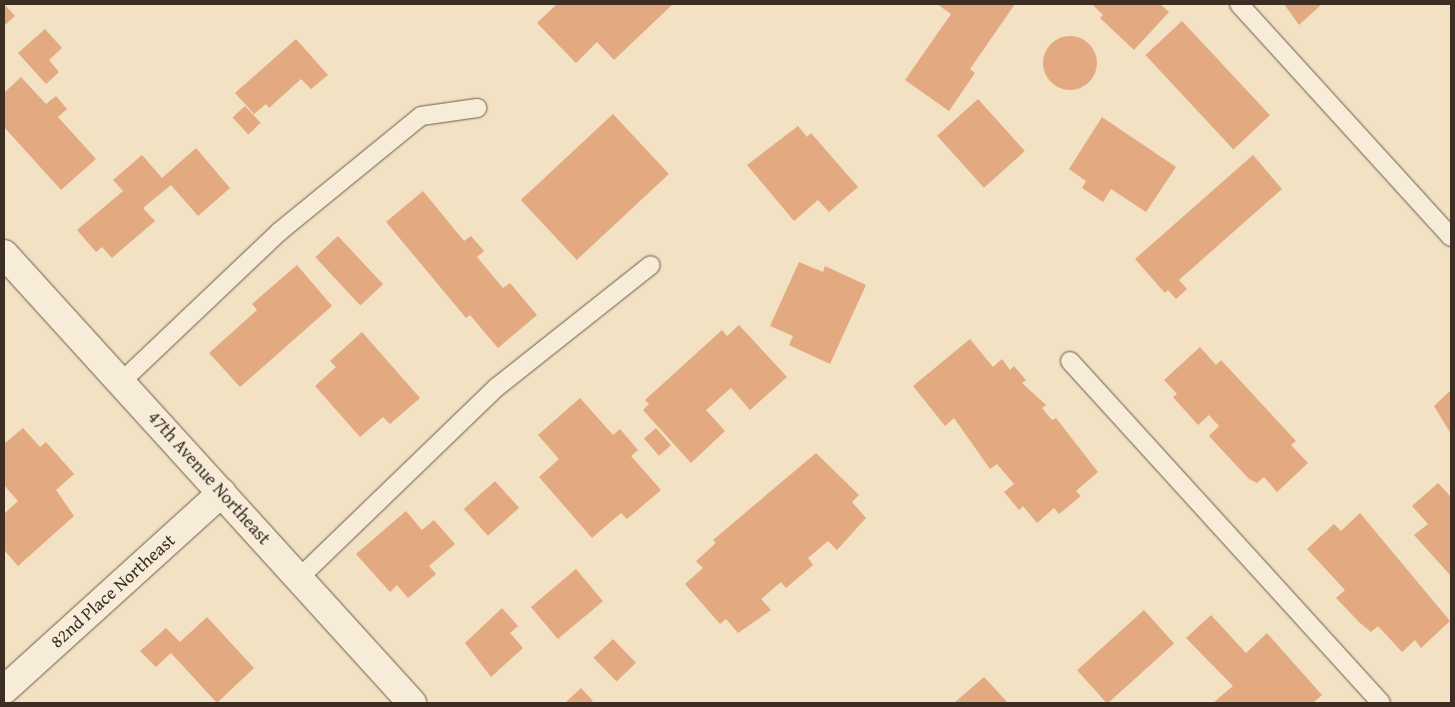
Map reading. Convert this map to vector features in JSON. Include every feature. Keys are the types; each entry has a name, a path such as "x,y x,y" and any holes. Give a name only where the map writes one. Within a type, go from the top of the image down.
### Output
{"street":[{"name":"47th Avenue Northeast","path":"4,254 412,703"},
{"name":"82nd Place Northeast","path":"4,690 222,492"}],"lane":[{"path":"1239,4 1451,237"},
{"path":"121,382 279,232 421,116 477,108"},
{"path":"299,578 497,387 651,265"},
{"path":"1070,362 1381,703"}],"building":[{"path":"4,4 15,16 4,26"},
{"path":"557,4 673,4 614,60 597,42 576,63 537,23"},
{"path":"937,4 1015,4 970,69 975,73 949,111 905,80 951,14"},
{"path":"1092,4 1160,4 1169,12 1134,50 1100,18 1103,15"},
{"path":"1284,4 1322,4 1299,25"},
{"path":"1182,21 1270,115 1233,149 1145,55"},
{"path":"45,29 62,48 49,60 59,72 46,84 18,53"},
{"path":"1065,36 1075,36 1085,40 1093,48 1097,63 1093,78 1085,86 1075,90 1065,90 1055,86 1047,78 1043,68 1043,58 1047,48 1055,40"},
{"path":"296,39 328,75 311,89 301,79 269,108 266,104 254,114 235,93"},
{"path":"21,77 46,104 56,96 67,109 58,117 96,159 61,190 4,127 4,93"},
{"path":"978,99 1025,151 984,188 937,136"},
{"path":"245,106 261,123 248,134 233,118"},
{"path":"613,114 669,174 577,260 521,200"},
{"path":"1102,117 1176,167 1146,212 1111,189 1103,202 1082,188 1086,181 1069,169"},
{"path":"798,126 807,137 811,133 858,187 829,212 818,200 794,221 747,165"},
{"path":"196,148 230,188 198,216 171,185 143,208 155,221 112,258 102,247 96,252 77,230 123,191 113,180 142,155 162,178"},
{"path":"1253,155 1282,189 1179,280 1187,289 1176,299 1168,290 1165,293 1135,259"},
{"path":"423,191 464,241 471,236 484,251 477,257 503,288 510,283 537,315 498,348 470,315 466,318 386,222"},
{"path":"338,236 383,284 360,305 315,257"},
{"path":"799,262 823,272 825,266 866,285 830,364 789,345 793,336 770,326"},
{"path":"297,265 332,306 240,387 209,353 257,310 252,304"},
{"path":"739,325 787,377 750,410 731,388 706,410 725,431 691,463 643,410 649,404 645,400 722,330 727,336"},
{"path":"362,332 420,398 390,424 383,417 360,437 315,386 336,367 330,361"},
{"path":"970,339 993,367 1002,359 1010,370 1014,366 1026,380 1022,383 1046,405 1042,408 1052,420 1056,418 1098,472 1076,491 1081,496 1059,514 1054,508 1037,523 1023,506 1019,510 1004,492 1014,484 997,464 990,469 954,418 945,426 913,386"},
{"path":"1200,347 1216,365 1221,360 1296,441 1291,445 1308,463 1277,492 1264,477 1257,483 1249,479 1209,436 1219,426 1209,415 1198,425 1173,397 1177,394 1164,380"},
{"path":"1451,390 1451,434 1434,406"},
{"path":"580,398 613,435 620,429 638,450 631,456 661,490 627,519 621,513 592,538 539,477 559,459 538,435"},
{"path":"23,428 40,447 46,442 74,474 56,490 74,516 18,566 4,550 4,514 18,501 4,485 4,444"},
{"path":"656,428 671,445 659,456 644,438"},
{"path":"816,453 859,495 852,502 866,518 837,550 828,541 808,558 813,565 786,588 781,582 761,599 771,610 738,633 726,619 720,624 685,584 703,568 696,561 716,543 713,540"},
{"path":"495,481 519,508 488,536 464,509"},
{"path":"1438,483 1451,497 1451,576 1414,535 1428,524 1412,506"},
{"path":"406,511 422,530 434,520 455,544 429,566 436,574 408,598 397,585 390,592 356,554"},
{"path":"1360,513 1450,621 1421,648 1415,640 1402,652 1378,626 1371,632 1360,623 1336,598 1345,590 1307,549 1334,524 1341,531"},
{"path":"576,569 603,601 558,639 531,607"},
{"path":"502,608 518,626 510,633 523,648 491,677 465,643"},
{"path":"1144,610 1174,643 1108,703 1077,670"},
{"path":"1211,615 1246,653 1267,633 1322,695 1313,703 1213,703 1233,686 1186,638"},
{"path":"207,617 254,668 217,703 171,653 156,667 140,651 166,628 180,642"},
{"path":"613,639 636,663 617,681 594,658"},
{"path":"984,677 1008,703 954,703"},
{"path":"581,688 593,701 590,703 565,703"}]}
